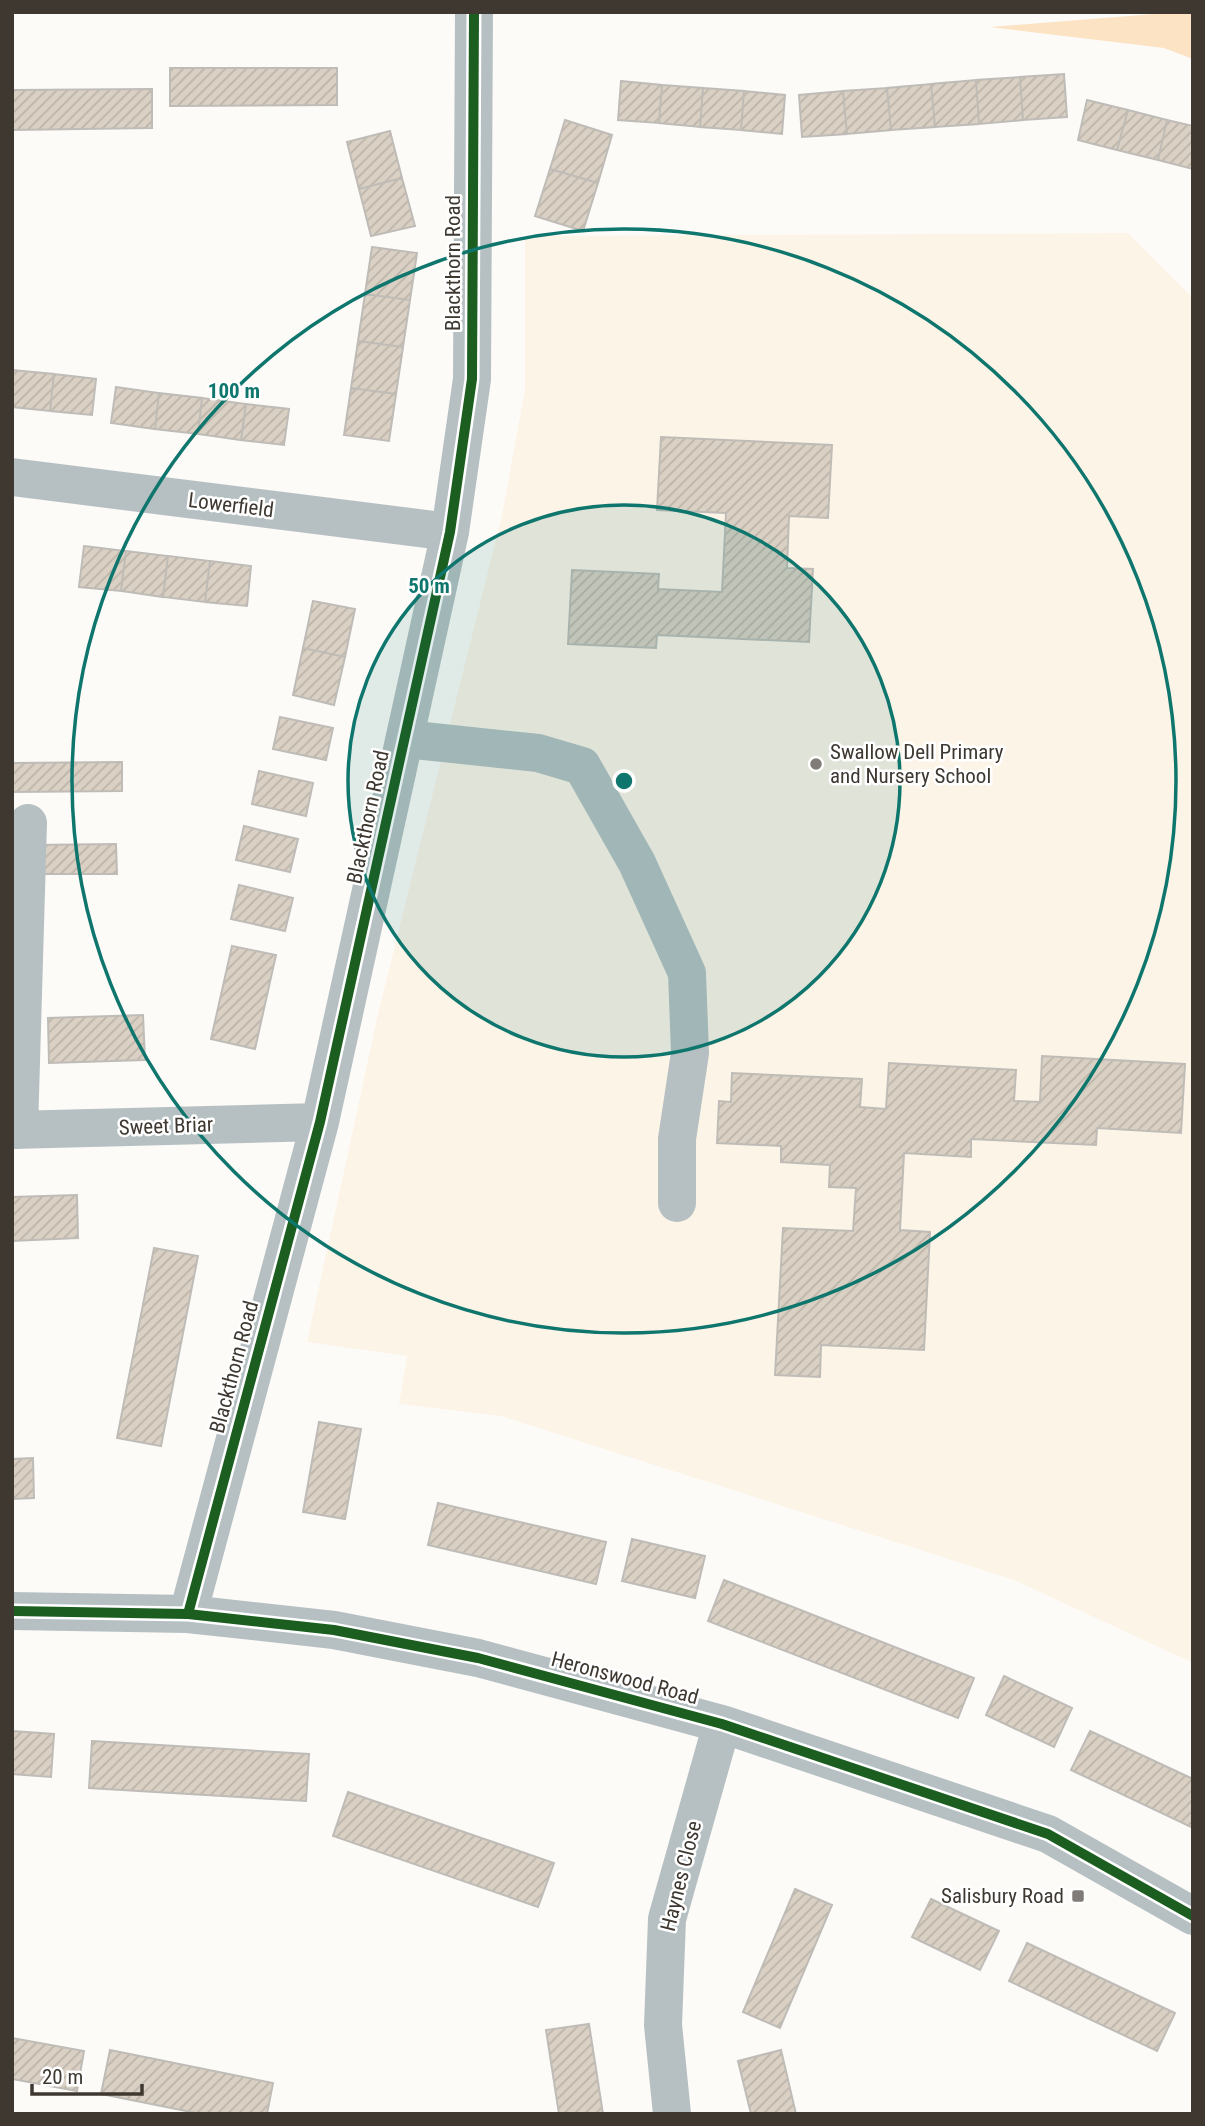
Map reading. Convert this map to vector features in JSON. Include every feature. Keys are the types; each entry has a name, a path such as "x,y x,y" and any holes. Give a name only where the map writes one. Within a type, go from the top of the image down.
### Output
{"street":[{"name":"Blackthorn Road","path":"188,1614 320,1122 450,532 472,379 474,12"},
{"name":"Lowerfield","path":"12,477 450,532"},
{"path":"405,739 538,753 582,766 637,863 687,973 690,1053 677,1139 677,1203"},
{"path":"16,1130 28,823"},
{"name":"Sweet Briar","path":"16,1130 320,1122"},
{"name":"Heronswood Road","path":"12,1611 188,1614 334,1630 478,1658 722,1724 1048,1834 1193,1916"},
{"name":"Haynes Close","path":"672,2114 663,2025 667,1919 722,1724"}],"shaded area":[{"path":"1193,12 1193,59 1164,48 990,27"},
{"name":"Swallow Dell Primary and Nursery School","path":"1128,233 1193,298 1193,1663 1014,1580 501,1416 399,1404 407,1356 307,1342 378,1014 502,515 525,389 525,236"}],"building":[{"path":"170,68 337,68 337,105 170,106"},
{"path":"1064,74 1067,117 1023,120 1020,77"},
{"path":"1020,77 1023,120 979,124 976,80"},
{"path":"976,80 979,124 935,127 931,84"},
{"path":"621,81 662,85 659,123 618,120"},
{"path":"931,84 935,127 891,130 887,88"},
{"path":"662,85 703,88 700,127 659,123"},
{"path":"703,88 744,91 741,130 700,127"},
{"path":"887,88 891,130 847,134 843,91"},
{"path":"152,89 152,128 12,130 12,90"},
{"path":"744,91 785,95 782,134 741,130"},
{"path":"843,91 847,134 802,137 799,95"},
{"path":"1087,100 1128,110 1117,150 1078,140"},
{"path":"1128,110 1167,120 1158,160 1117,150"},
{"path":"565,120 612,135 598,183 550,169"},
{"path":"1167,120 1193,126 1193,169 1158,160"},
{"path":"390,131 402,178 359,189 347,142"},
{"path":"550,169 598,183 583,231 535,216"},
{"path":"402,178 415,226 371,236 359,189"},
{"path":"372,247 417,253 410,300 365,294"},
{"path":"365,294 410,300 403,347 358,341"},
{"path":"358,341 403,347 396,394 351,388"},
{"path":"12,370 54,374 50,411 12,407"},
{"path":"54,374 96,379 92,415 50,411"},
{"path":"116,387 159,393 155,429 111,423"},
{"path":"351,388 396,394 389,441 344,435"},
{"path":"159,393 202,398 198,434 155,429"},
{"path":"202,398 246,404 241,440 198,434"},
{"path":"246,404 289,409 284,445 241,440"},
{"path":"661,437 832,445 828,518 789,516 787,568 813,569 809,642 657,635 656,648 568,644 572,570 659,574 658,589 722,592 726,513 657,510"},
{"path":"84,546 126,551 121,591 79,587"},
{"path":"126,551 168,556 163,597 121,591"},
{"path":"168,556 210,561 205,602 163,597"},
{"path":"210,561 251,566 247,606 205,602"},
{"path":"313,601 355,609 345,657 303,648"},
{"path":"303,648 345,657 334,705 293,695"},
{"path":"280,717 333,728 326,760 273,749"},
{"path":"122,762 122,791 12,792 12,763"},
{"path":"259,771 313,783 306,816 252,804"},
{"path":"244,826 298,839 290,872 236,860"},
{"path":"116,844 117,874 33,874 33,845"},
{"path":"239,885 293,898 285,931 231,919"},
{"path":"232,946 276,955 255,1049 211,1039"},
{"path":"143,1015 145,1060 49,1063 48,1018"},
{"path":"1042,1056 1185,1064 1181,1133 1097,1128 1096,1145 971,1139 971,1157 904,1153 900,1230 930,1232 924,1350 821,1345 820,1377 775,1375 783,1228 853,1231 856,1188 829,1187 830,1165 781,1162 781,1146 717,1143 719,1101 731,1102 732,1073 862,1079 860,1107 886,1109 889,1063 1016,1070 1014,1101 1040,1102"},
{"path":"77,1195 78,1238 12,1241 12,1197"},
{"path":"154,1248 198,1256 161,1446 117,1438"},
{"path":"319,1422 361,1429 345,1519 303,1512"},
{"path":"33,1458 34,1498 12,1499 12,1459"},
{"path":"438,1503 606,1542 596,1584 428,1545"},
{"path":"632,1539 705,1556 695,1598 622,1581"},
{"path":"724,1580 974,1678 958,1718 708,1621"},
{"path":"1004,1676 1072,1708 1054,1747 986,1715"},
{"path":"12,1731 54,1734 51,1777 12,1774"},
{"path":"1090,1731 1193,1779 1193,1828 1071,1770"},
{"path":"92,1741 309,1754 306,1801 89,1788"},
{"path":"348,1792 554,1863 538,1907 333,1836"},
{"path":"795,1889 832,1905 780,2028 743,2012"},
{"path":"931,1899 999,1931 980,1970 912,1937"},
{"path":"1027,1943 1175,2013 1157,2051 1009,1981"},
{"path":"589,2024 603,2114 559,2114 546,2030"},
{"path":"12,2038 84,2051 77,2091 12,2079"},
{"path":"110,2050 273,2083 267,2114 201,2114 101,2094"},
{"path":"781,2050 796,2114 751,2114 738,2061"}],"cycle path":[{"path":"188,1614 320,1122 450,532 472,379 474,12"},
{"path":"12,1611 188,1614 334,1630 478,1658 722,1724 1048,1834 1193,1916"}],"place":[{"name":"Swallow Dell Primary and Nursery School","path":"816,764"},
{"name":"Salisbury Road","path":"1078,1896"}]}
